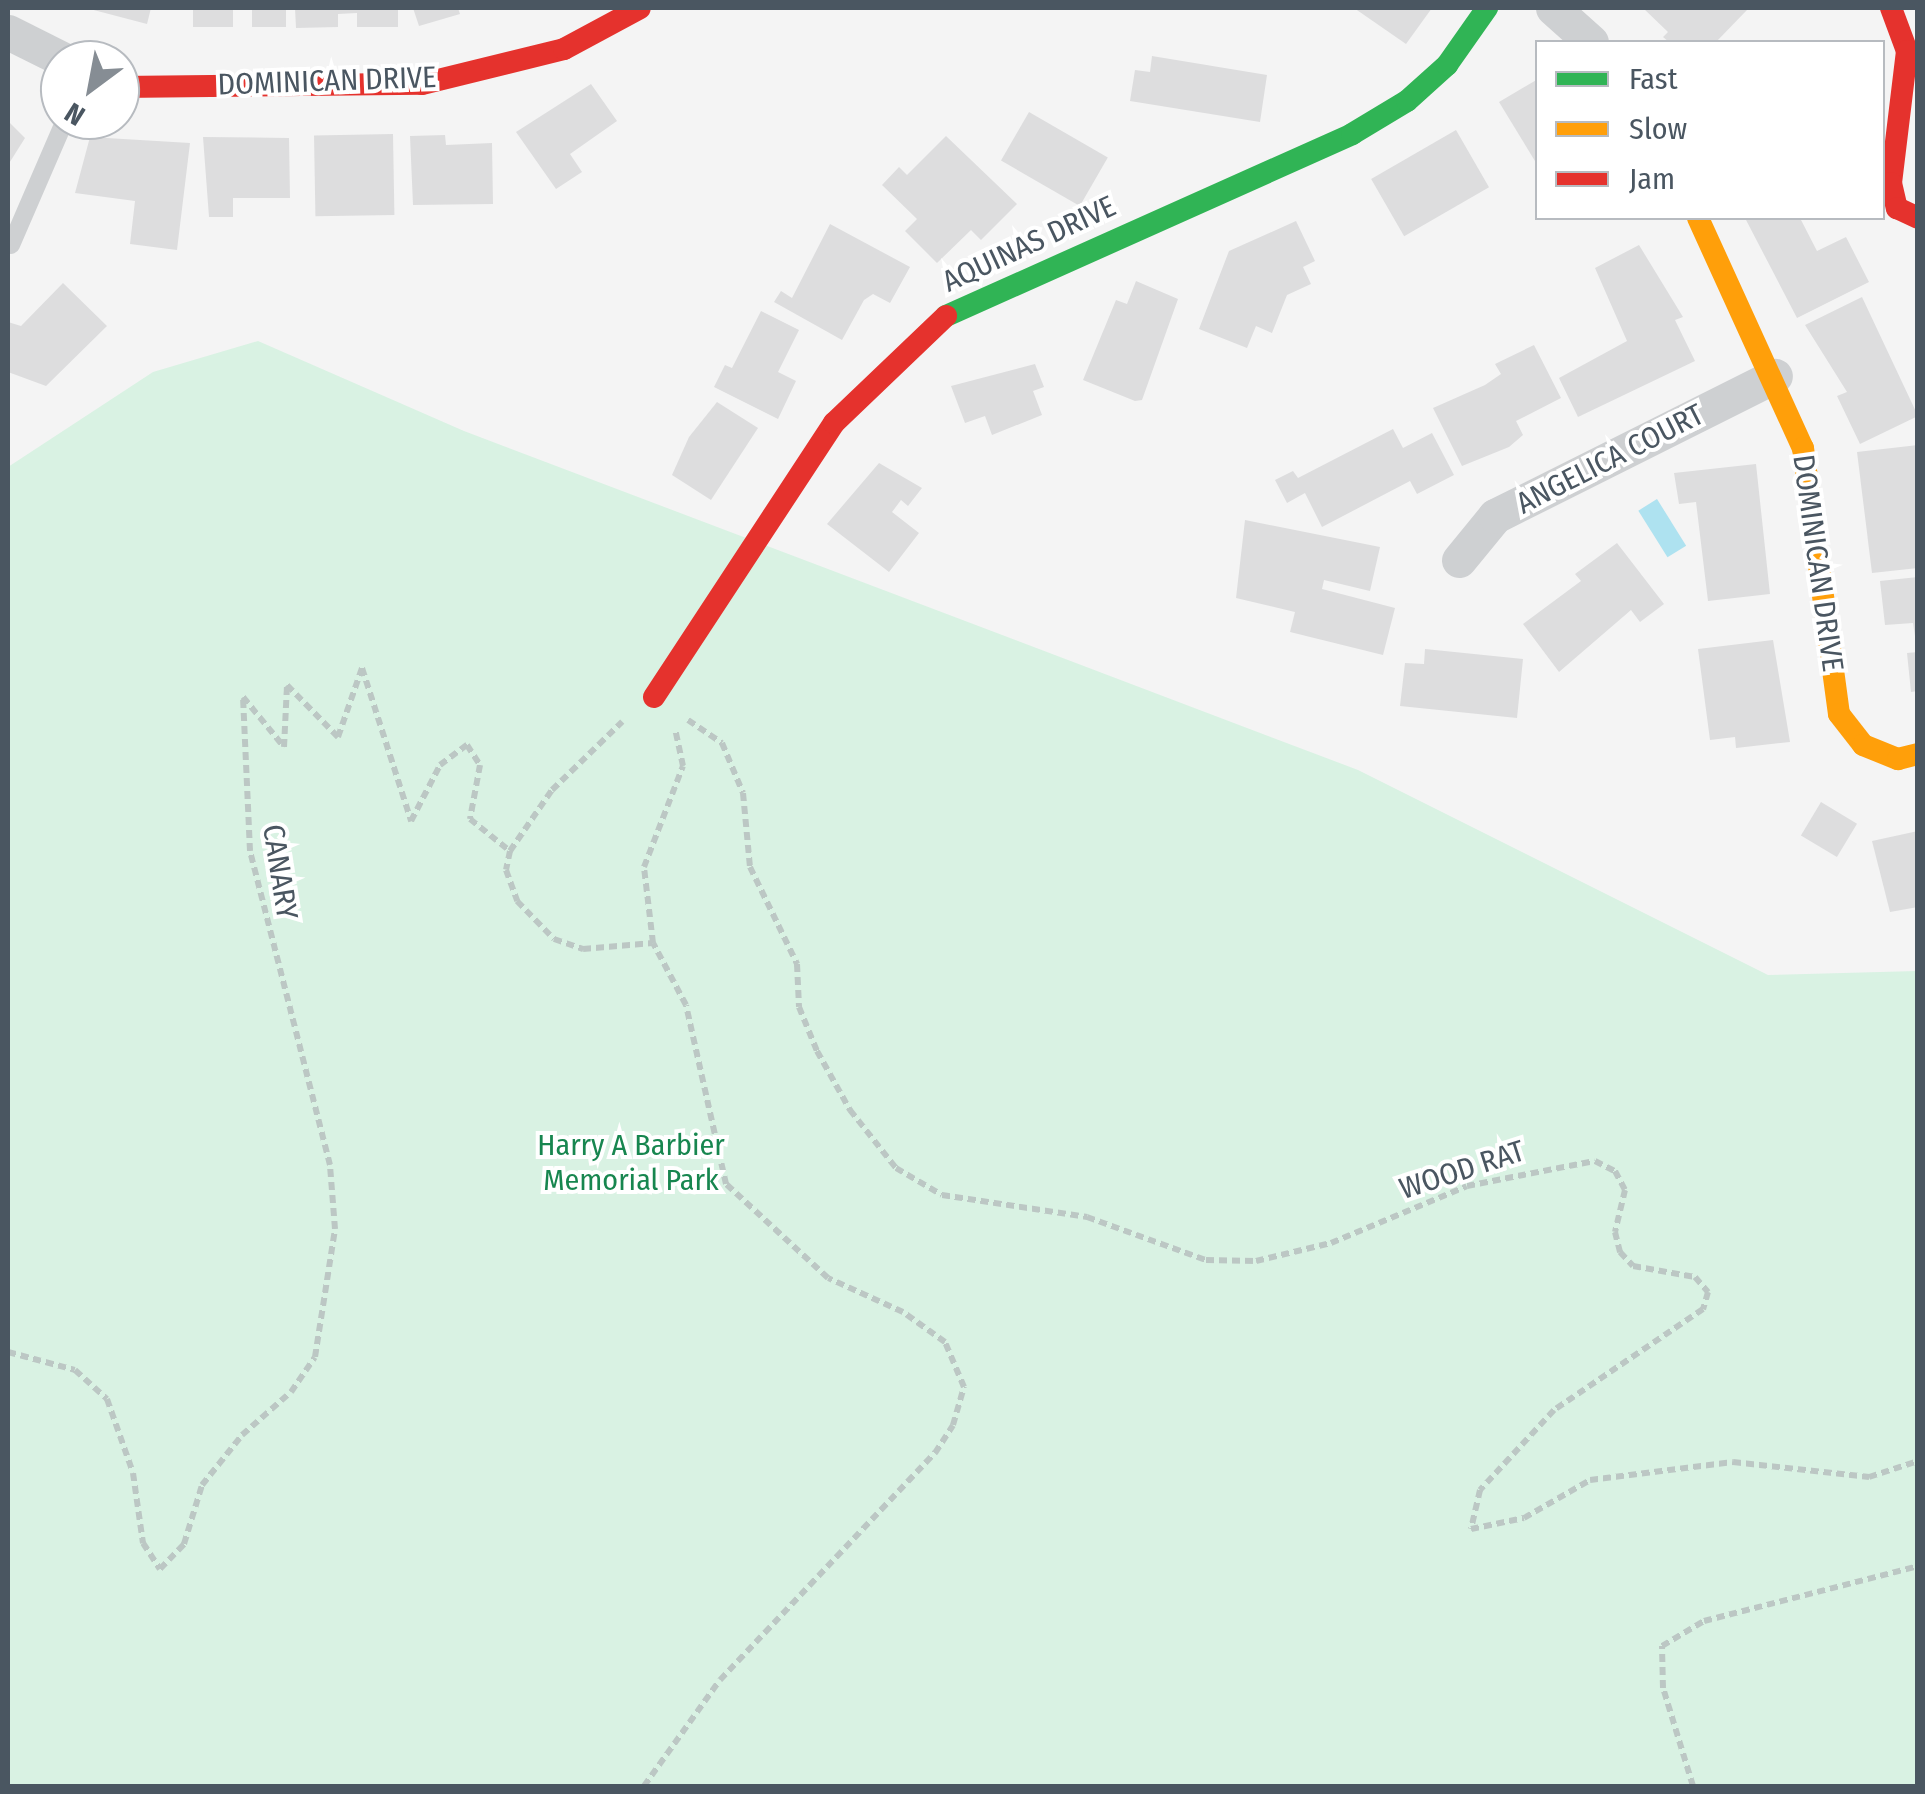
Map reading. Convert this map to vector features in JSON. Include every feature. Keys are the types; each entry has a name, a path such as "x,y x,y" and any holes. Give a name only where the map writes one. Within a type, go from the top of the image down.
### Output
{"street":[{"name":"DOMINICAN DRIVE","path":"140,87 422,84 564,49 640,8"},
{"name":"AQUINAS DRIVE","path":"654,697 834,424 951,311 1352,134 1406,101 1447,65 1487,8"},
{"path":"1553,8 1589,40"},
{"path":"1890,8 1907,51 1891,183 1897,208 1918,218"},
{"path":"8,32 40,48"},
{"name":"DOMINICAN DRIVE","path":"1699,220 1775,376 1804,448 1839,714 1862,746 1898,759 1918,754"},
{"name":"ANGELICA COURT","path":"1459,560 1495,516 1775,376"}],"lane":[{"path":"11,245 56,140"}],"path":[{"name":"CANARY","path":"8,1352 75,1370 107,1399 133,1473 143,1542 160,1569 184,1544 202,1484 242,1434 292,1392 314,1357 335,1229 330,1165 250,851 243,697 284,747 287,685 338,737 362,668 411,821 440,765 468,744 480,765 470,819 510,851"},
{"path":"644,1786 720,1680 934,1452 953,1425 964,1387 944,1342 902,1312 828,1278 726,1184 686,1005 653,943 644,867 683,766 683,743 654,697 587,753 510,851 506,870 516,901 554,939 583,949 653,943"},
{"name":"WOOD RAT","path":"654,697 722,743 744,792 750,867 797,964 799,1008 817,1051 850,1110 896,1168 942,1195 1087,1217 1206,1260 1256,1262 1332,1243 1467,1186 1595,1161 1615,1171 1625,1190 1615,1232 1620,1252 1633,1266 1695,1278 1708,1292 1703,1310 1554,1410 1480,1490 1471,1529 1524,1518 1590,1480 1733,1462 1869,1477 1918,1461"},
{"path":"1693,1786 1663,1688 1662,1646 1704,1621 1918,1566"}],"green space":[{"name":"Harry A Barbier Memorial Park","path":"258,341 464,431 1358,770 1768,975 1917,971 1917,1786 8,1786 8,467 153,372"}],"water":[{"path":"1657,499 1686,546 1667,557 1638,511"}],"building":[{"path":"86,8 151,8 147,24"},
{"path":"193,8 233,8 233,27 193,27"},
{"path":"252,8 286,8 286,27 252,27"},
{"path":"295,8 398,8 398,27 357,27 357,13 338,14 338,27 296,28"},
{"path":"413,8 458,8 460,14 419,26"},
{"path":"1354,8 1432,8 1406,44"},
{"path":"1643,8 1747,10 1718,40 1667,40 1663,37 1668,32"},
{"path":"1152,56 1267,75 1260,122 1130,101 1135,70 1150,72"},
{"path":"1535,81 1535,161 1499,102"},
{"path":"591,84 617,121 570,154 582,172 556,189 516,132"},
{"path":"1029,112 1108,158 1080,206 1001,160"},
{"path":"8,121 25,138 8,165"},
{"path":"1456,130 1489,187 1404,236 1371,179"},
{"path":"393,134 394,215 315,216 314,135"},
{"path":"445,135 446,145 492,143 493,204 413,205 410,136"},
{"path":"946,136 1017,204 981,240 971,230 937,263 905,231 917,219 882,185 899,167 907,175"},
{"path":"203,137 289,138 290,198 233,198 233,217 209,217"},
{"path":"89,140 190,143 177,250 130,244 135,201 75,193"},
{"path":"1746,220 1801,220 1817,251 1846,237 1869,282 1797,318"},
{"path":"1296,221 1315,261 1303,267 1311,284 1287,295 1272,333 1256,326 1247,348 1199,329 1229,251"},
{"path":"830,224 910,267 890,303 873,294 864,300 842,340 774,302 781,291 792,298"},
{"path":"1639,245 1683,317 1675,320 1695,361 1578,417 1559,378 1627,341 1595,268"},
{"path":"1136,281 1178,299 1142,400 1135,401 1083,380 1116,300 1127,304"},
{"path":"63,283 107,326 46,386 8,372 8,322 21,326"},
{"path":"1862,297 1918,416 1860,444 1837,396 1847,392 1805,325"},
{"path":"761,311 799,330 778,372 796,381 778,419 714,387 725,365 732,368"},
{"path":"1534,345 1561,398 1516,421 1523,435 1509,447 1462,466 1433,408 1485,385 1501,374 1495,364"},
{"path":"1035,364 1044,387 1033,391 1042,415 992,435 985,416 965,423 951,386"},
{"path":"717,402 758,428 711,500 672,475 689,437"},
{"path":"1393,429 1403,448 1432,433 1454,475 1417,494 1410,481 1322,527 1305,493 1287,503 1275,480 1293,471 1298,478"},
{"path":"1918,445 1918,568 1872,573 1857,452"},
{"path":"879,463 922,488 908,506 901,500 892,512 919,533 889,572 827,524"},
{"path":"1756,464 1770,594 1708,601 1696,502 1679,504 1674,473"},
{"path":"1245,520 1380,547 1370,591 1324,580 1322,589 1395,608 1383,655 1290,632 1295,612 1236,598"},
{"path":"1617,543 1664,604 1640,622 1631,610 1559,672 1523,624 1581,581 1575,574"},
{"path":"1918,577 1915,636 1913,623 1885,625 1880,581"},
{"path":"1773,640 1790,742 1736,748 1735,737 1710,740 1698,649"},
{"path":"1425,649 1523,659 1517,718 1400,706 1405,663 1424,664"},
{"path":"1918,652 1918,691 1911,692 1907,653"},
{"path":"1821,802 1857,824 1837,857 1801,835"},
{"path":"1918,831 1918,907 1890,912 1872,841"}],"traffic: fast":[{"path":"946,316 1352,134 1407,101 1447,65 1487,8"}],"traffic: slow":[{"path":"1699,220 1803,448 1839,714 1863,745 1898,759 1918,754"}],"traffic: jam":[{"path":"140,87 422,84 564,49 640,8"},
{"path":"1891,8 1907,51 1891,183 1897,208 1918,218"},
{"path":"654,697 834,423 946,316"}]}
